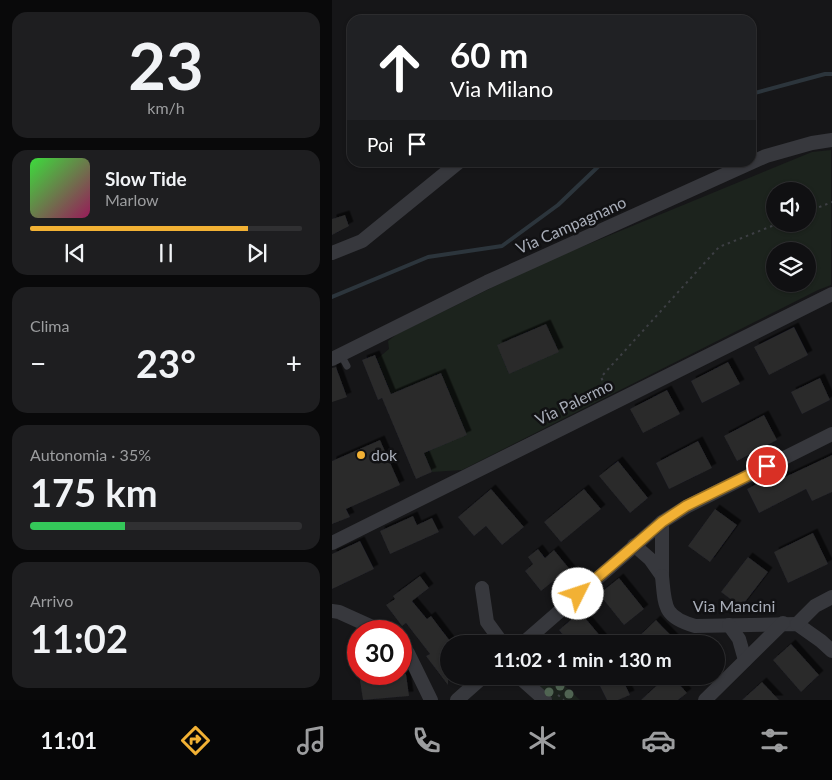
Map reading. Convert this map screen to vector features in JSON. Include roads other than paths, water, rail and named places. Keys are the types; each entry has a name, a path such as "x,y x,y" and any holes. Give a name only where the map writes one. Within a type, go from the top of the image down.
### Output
{"street":[{"name":"Via Campagnano","path":"756,161 812,143 832,140"},
{"path":"332,253 362,241 454,167"},
{"name":"Via Campagnano","path":"340,360 487,282 742,167"},
{"name":"Via Palermo","path":"332,542 832,294"},
{"path":"532,635 662,522 686,506 832,434"},
{"name":"Via Mancini","path":"662,522 662,576 664,601 669,614 681,622 695,626 790,624 821,641 832,651"},
{"path":"634,545 650,559 662,576"},
{"path":"482,588 487,622 496,635"},
{"path":"705,700 746,660 790,624 815,606 832,597"},
{"path":"332,611 357,620"},
{"path":"729,625 739,639 746,660"},
{"path":"412,661 431,700"},
{"path":"457,700 474,685"},
{"path":"528,685 545,700"}],"waterway":[{"path":"756,93 825,74 832,74"},
{"path":"332,297 428,257 502,246 558,205 598,167"}],"place":[{"name":"dok","path":"361,455"}]}
